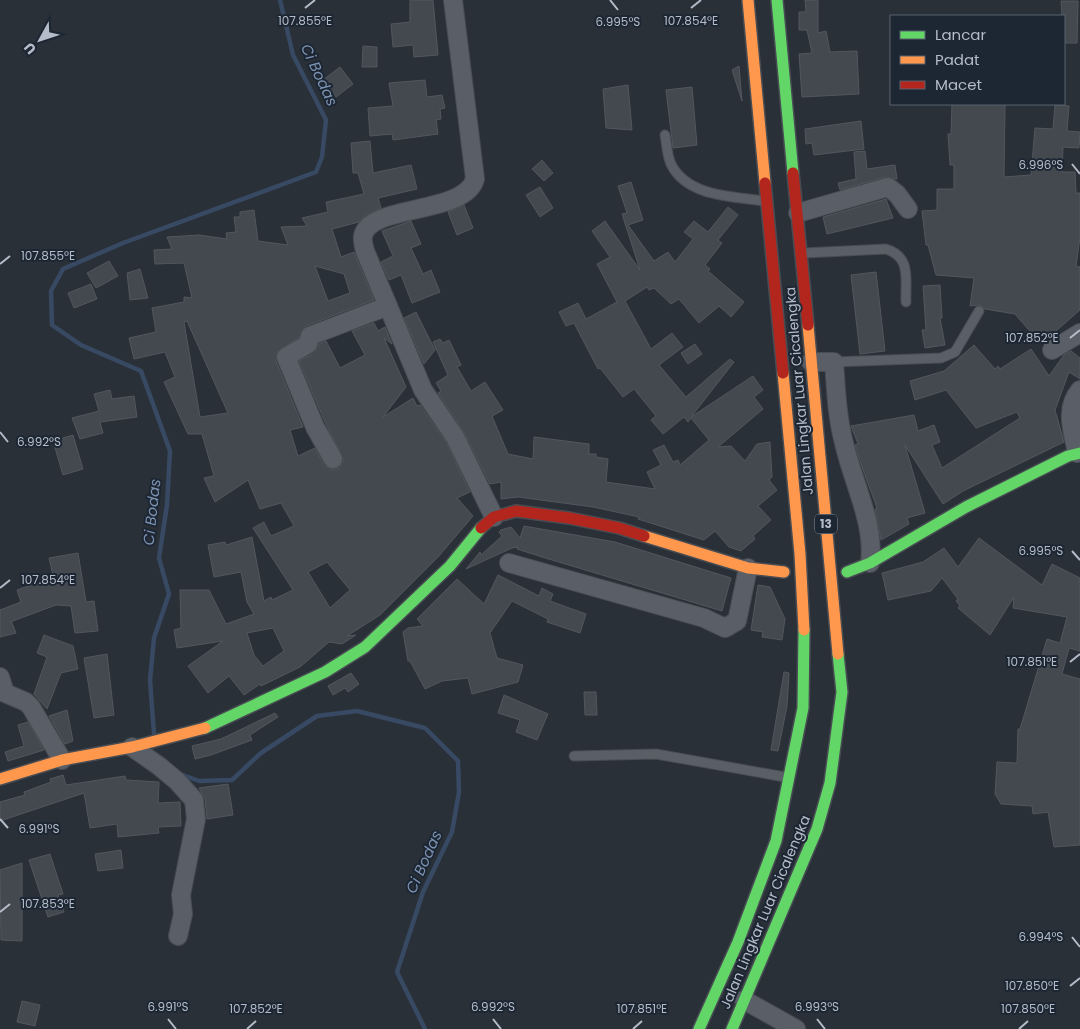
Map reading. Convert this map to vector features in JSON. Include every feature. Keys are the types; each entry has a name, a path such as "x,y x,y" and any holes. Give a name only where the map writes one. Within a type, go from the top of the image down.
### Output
{"main road":[{"name":"Jalan Lingkar Luar Cicalengka","path":"699,1029 738,942 776,841 803,708 805,658 800,554 748,0"},
{"name":"Jalan Lingkar Luar Cicalengka","path":"732,1029 817,829 830,783 842,692 777,0"},
{"path":"847,572 870,564 966,507 1079,453"},
{"path":"0,779 62,760 139,745 214,726 231,719 296,684 325,672 364,647 450,566 483,526 494,517 516,511 619,528 670,546 748,568 784,572"}],"street":[{"path":"453,0 475,179 472,188 460,197 378,220 366,229 363,236 365,251 423,390 455,437 494,517"},
{"path":"798,213 888,186 892,188 908,209"},
{"path":"333,459 315,427 286,356 308,344 310,336 388,306"},
{"path":"1052,350 1080,333"},
{"path":"811,362 834,362 837,405 844,443 871,536 870,564"},
{"path":"1079,453 1070,420 1072,407 1080,390"},
{"path":"509,563 704,618 725,628 736,622 748,568"},
{"path":"0,677 5,693 26,702 31,707 62,760"},
{"path":"139,745 194,800 196,819 181,895 183,914 178,936"},
{"path":"744,1000 796,1029"}],"lane":[{"path":"665,135 671,165 682,180 695,188 723,195 766,201"},
{"path":"802,253 886,249 896,252 905,264 906,302"},
{"path":"834,362 941,358 955,352 966,337 979,312"},
{"path":"574,756 656,754 790,778"}],"building":[{"path":"410,0 433,0 438,55 414,57 413,45 393,47 391,24 410,22"},
{"path":"805,0 818,0 818,33 826,31 830,52 857,51 859,94 802,97 799,54 812,53 807,30 799,30 799,12 806,12"},
{"path":"1061,1 1078,1 1077,43 1065,43 1065,15 1062,15"},
{"path":"363,46 377,47 377,67 362,67"},
{"path":"739,66 742,101 732,70"},
{"path":"340,67 353,84 336,97 323,80"},
{"path":"425,80 427,97 442,95 445,108 440,109 441,119 436,120 438,134 393,140 392,134 370,136 368,108 393,106 389,83"},
{"path":"628,85 632,130 606,128 603,89"},
{"path":"692,87 697,145 673,148 666,90"},
{"path":"952,105 1005,105 1004,177 1031,175 1035,128 1053,129 1055,105 1069,106 1067,131 1080,132 1079,148 1063,147 1062,172 1075,172 1076,193 1080,193 1080,237 1076,266 1080,267 1080,310 1041,344 1015,314 985,309 980,305 970,306 974,278 936,275 928,245 926,245 922,211 937,210 937,189 954,189 954,165 950,165 948,134 951,134"},
{"path":"861,121 864,149 814,155 812,143 806,144 805,129"},
{"path":"370,141 373,173 411,165 417,189 378,198 381,208 364,217 359,222 332,229 341,257 354,252 374,300 306,326 299,337 277,352 276,361 303,427 290,430 298,456 315,448 324,465 332,470 339,468 344,460 325,422 299,361 314,353 319,344 326,341 340,368 365,355 352,331 374,323 378,331 385,327 392,344 384,338 406,387 383,417 413,398 417,406 420,405 446,442 470,492 457,498 473,516 439,556 380,615 347,636 356,635 342,644 329,642 300,667 261,686 260,684 244,695 229,676 208,693 188,666 223,641 177,648 174,630 181,628 180,590 209,590 226,624 254,614 247,602 241,572 214,577 208,545 225,542 226,545 252,537 264,601 271,597 272,600 293,590 253,528 264,522 271,536 294,526 281,503 260,509 248,480 215,502 204,478 214,476 202,434 188,434 164,382 175,377 165,352 134,359 129,338 156,332 152,308 184,302 184,297 192,298 184,263 155,264 154,250 172,249 167,237 199,235 227,239 226,233 236,232 234,217 240,217 240,212 254,210 258,241 288,245 281,227 307,226 302,218 328,212 326,202 364,194 358,173 353,173 351,143","holes":["315,266 344,274 350,293 328,301","187,321 228,413 200,417 184,322","327,562 350,590 330,608 308,572","273,628 284,651 263,666 254,655 247,633"]},
{"path":"865,151 867,169 895,165 897,179 885,177 840,190 838,183 856,179 854,152"},
{"path":"542,160 553,173 544,181 532,169"},
{"path":"631,182 643,220 628,225 654,261 668,252 675,262 693,239 684,232 694,221 708,232 728,207 738,215 718,240 722,243 705,265 710,269 708,271 744,302 731,317 719,306 699,323 679,299 671,304 654,288 649,290 647,287 625,301 651,349 672,333 683,347 659,365 686,397 730,359 734,362 691,417 753,376 763,390 754,397 763,409 718,447 731,446 745,461 757,444 770,442 772,477 769,480 777,490 758,506 771,520 753,536 755,539 741,551 729,547 715,531 704,540 638,519 639,517 593,507 518,497 501,499 501,482 490,484 464,432 438,393 441,391 436,383 448,375 433,342 440,339 443,343 449,340 461,365 457,367 471,391 485,382 503,410 492,416 508,454 533,459 534,437 589,444 589,454 596,454 596,457 608,459 606,482 655,489 647,472 661,465 653,450 664,445 673,462 678,460 680,465 709,440 691,418 688,422 684,417 663,434 651,420 656,416 634,389 623,397 600,368 598,369 574,323 566,326 559,312 578,303 586,319 617,302 597,264 610,257 592,231 605,221 640,270 622,214 627,213 618,186"},
{"path":"540,187 553,208 540,217 526,195"},
{"path":"886,199 893,218 827,234 823,217"},
{"path":"464,205 473,228 457,235 448,212"},
{"path":"411,221 421,244 411,248 423,274 431,270 440,292 412,303 401,275 389,280 381,262 393,256 382,231"},
{"path":"109,261 118,276 96,288 87,273"},
{"path":"140,269 148,298 130,300 127,273"},
{"path":"876,272 885,351 860,354 851,275"},
{"path":"91,284 97,299 74,308 68,293"},
{"path":"940,285 942,318 940,318 945,345 925,348 922,330 926,330 923,286"},
{"path":"416,312 435,350 424,364 404,318"},
{"path":"695,344 702,354 688,364 681,353"},
{"path":"974,345 995,369 998,366 1000,369 1031,349 1049,376 1064,355 1071,351 1080,358 1080,379 1069,372 1055,410 1064,442 963,491 943,504 905,445 925,513 907,518 909,524 881,540 875,509 877,508 855,445 858,444 851,426 914,415 918,431 934,425 940,442 932,445 942,468 1020,418 1017,412 976,428 946,390 915,400 910,381 944,371"},
{"path":"110,390 112,399 134,396 137,417 100,422 103,433 80,439 72,418 99,411 94,394"},
{"path":"73,435 83,469 63,475 53,441"},
{"path":"524,526 615,542 731,578 722,611 542,557 517,549 518,547 466,569 480,552 481,555 502,536 499,532 501,530 511,527 520,538"},
{"path":"979,538 1042,585 1052,564 1080,578 1080,651 1069,648 1062,674 1080,679 1080,845 1054,847 1048,812 1033,814 1032,806 1001,804 995,794 997,762 1017,763 1018,729 1020,729 1047,639 1060,643 1067,617 1013,608 1014,597 990,635 958,608 960,606 956,601 958,599 942,578 931,591 888,600 882,573 923,562 944,548 958,567"},
{"path":"78,553 86,602 94,601 98,631 75,633 71,606 56,605 10,622 16,633 0,637 0,610 21,602 17,590 46,580 54,580 49,558"},
{"path":"498,575 539,596 542,588 553,594 550,601 586,614 580,633 547,622 548,619 512,601 490,633 497,658 523,665 518,682 472,694 468,678 442,681 425,689 410,661 408,661 403,632 408,628 423,626 417,619 457,579 484,604"},
{"path":"758,585 770,587 785,619 782,640 762,637 763,632 751,630"},
{"path":"44,635 73,646 78,669 61,673 47,709 34,694 47,657 37,653"},
{"path":"107,654 114,715 94,718 84,658"},
{"path":"784,672 789,673 787,706 778,751 771,750"},
{"path":"351,673 359,684 348,692 345,688 333,695 328,686"},
{"path":"584,692 596,692 597,715 585,715"},
{"path":"504,695 548,714 537,740 516,732 520,720 498,713"},
{"path":"67,710 73,741 65,744 49,716"},
{"path":"275,713 278,717 250,735 252,740 195,759 192,746 221,739"},
{"path":"28,722 44,750 8,761 5,752 24,746 18,725"},
{"path":"63,775 66,785 125,776 126,780 159,782 158,803 180,802 181,826 158,827 159,833 118,837 117,824 90,828 84,793 0,821 0,802 25,795 24,792 51,782 50,779"},
{"path":"228,784 233,815 207,819 205,799 199,788"},
{"path":"121,850 123,868 98,871 95,854"},
{"path":"50,854 63,894 58,895 64,912 48,917 29,860"},
{"path":"22,863 22,941 1,940 0,870"},
{"path":"22,1001 40,1005 35,1026 17,1022"}],"waterway":[{"name":"Ci Bodas","path":"154,734 150,680 154,638 169,594 159,558 167,505 170,451 141,371 81,345 52,325 51,291 63,269 123,243 316,172 322,157 326,120 293,55 280,0"},
{"name":"Ci Bodas","path":"180,774 199,781 232,780 261,753 317,716 357,711 425,728 458,761 459,792 452,832 423,892 397,972 425,1029"}],"traffic: fast":[{"path":"777,0 793,173"},
{"path":"847,572 870,563 966,507 1068,456 1080,453"},
{"path":"205,728 325,672 365,647 450,566 481,528"},
{"path":"699,1029 738,942 776,841 803,708 804,630"},
{"path":"732,1029 817,829 830,783 842,692 838,654"}],"traffic: slow":[{"path":"748,0 765,183"},
{"path":"808,325 838,654"},
{"path":"783,373 800,554 804,630"},
{"path":"644,536 748,568 784,572"},
{"path":"0,779 62,760 132,747 205,728"}],"traffic: jam":[{"path":"793,173 808,325"},
{"path":"765,183 783,373"},
{"path":"481,528 494,517 516,511 569,518 619,528 644,536"}]}
